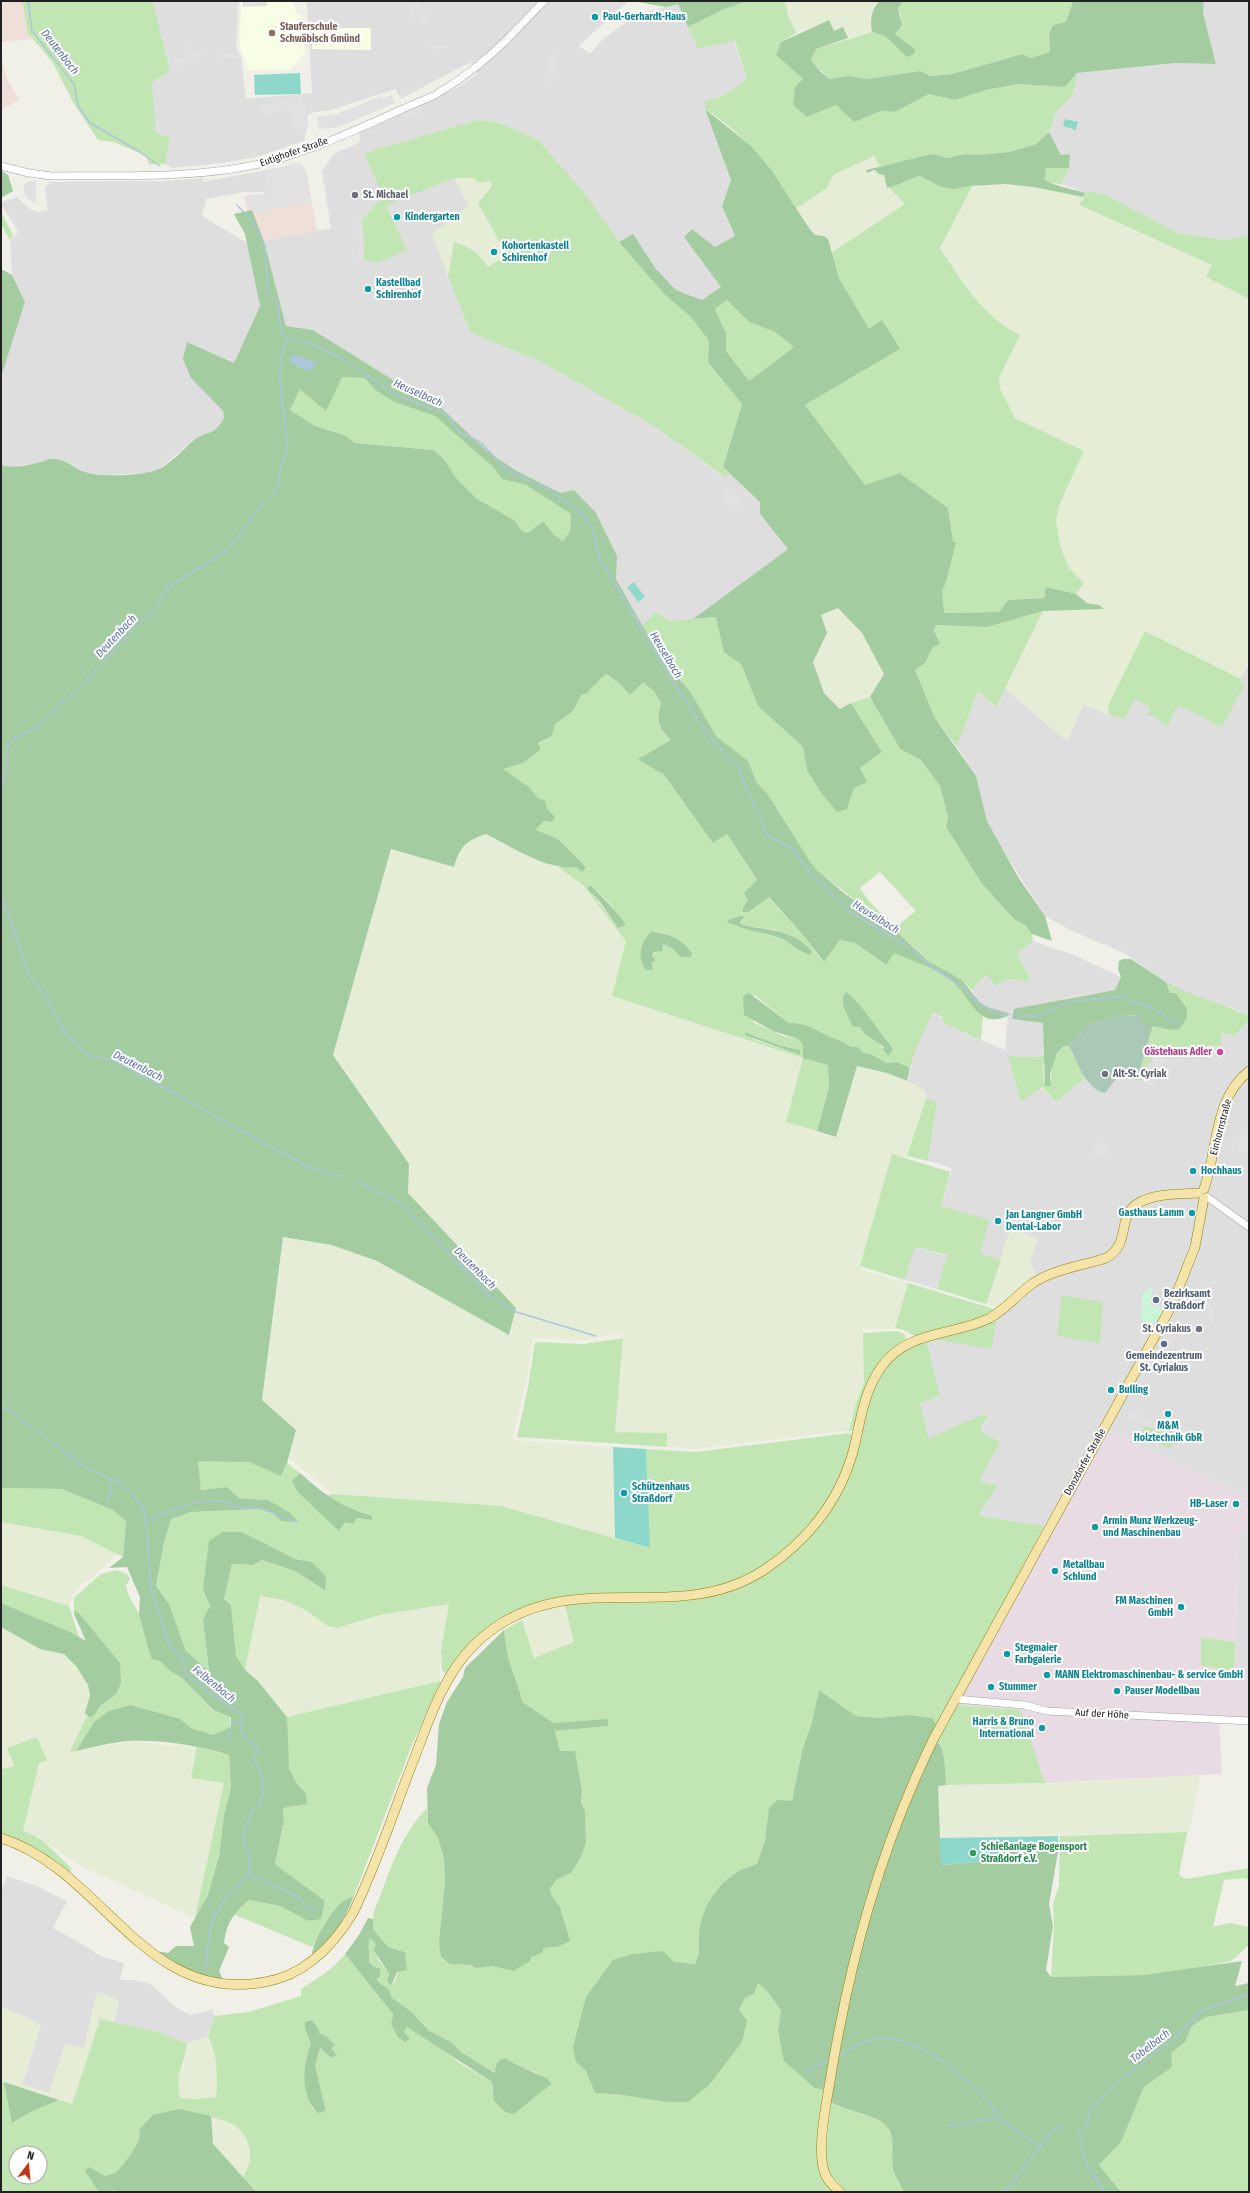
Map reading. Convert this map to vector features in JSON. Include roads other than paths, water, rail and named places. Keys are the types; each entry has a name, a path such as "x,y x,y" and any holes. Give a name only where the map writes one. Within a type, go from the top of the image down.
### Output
{"main road":[{"name":"Einhornstraße","path":"1203,1194 1226,1102 1233,1087 1249,1071"},
{"path":"1,1838 30,1850 56,1867 84,1890 138,1943 178,1971 210,1982 240,1985 268,1982 299,1970 319,1956 333,1942 353,1913 436,1703 458,1664 471,1649 505,1621 524,1611 555,1601 595,1597 688,1595 733,1584 763,1570 795,1547 808,1534 830,1505 843,1480 852,1455 868,1389 885,1362 896,1351 912,1342 928,1336 964,1329 996,1314 1020,1293 1042,1278 1106,1258 1112,1254 1122,1240 1127,1216 1137,1203 1150,1198 1203,1194"},
{"name":"Donzdorfer Straße","path":"840,2192 826,2176 822,2153 828,2093 846,1994 867,1911 885,1850 914,1781 945,1718 1172,1305 1194,1252 1199,1230 1203,1194"}],"street":[{"name":"Eutighofer Straße","path":"1,166 29,173 51,176 199,173 239,168 285,157 427,98 453,84 489,58 544,1"},
{"path":"1203,1194 1249,1227"},
{"name":"Auf der Höhe","path":"956,1699 1024,1705 1047,1711 1249,1721"}],"waterway":[{"name":"Deutenbach","path":"28,1 32,31 74,84 78,106 90,123 140,152 160,166"},
{"name":"Deutenbach","path":"237,205 253,222 265,246 268,291 277,302 282,333 288,338 283,349 280,377 287,450 276,489 270,498"},
{"name":"Heuselbach","path":"288,338 314,345 343,359 397,395 448,415 458,431 481,443 509,472 547,488 583,515 592,527 600,559 674,683 697,719 719,748 739,767 747,790 769,837 792,848 809,872 850,912 906,945 932,967 964,988 976,1001 1001,1015 1009,1014"},
{"name":"Deutenbach","path":"1,789 8,761 6,749 12,740 31,731 75,692 155,608 168,587 227,551 263,504"},
{"name":"Deutenbach","path":"1,895 28,972 50,1003 65,1033 88,1055 113,1060 310,1168 345,1177"},
{"name":"Heuselbach","path":"1014,1015 1035,1017 1070,1002 1123,996 1130,1001 1153,1008 1179,1026"},
{"name":"Deutenbach","path":"359,1182 399,1202 489,1295 513,1311 596,1336"},
{"name":"Felbenbach","path":"1,1407 13,1413 86,1468 118,1482 132,1493 144,1511 147,1528 151,1587 168,1643 183,1660 185,1673 212,1695 237,1710 244,1717 240,1732 258,1749 254,1758 261,1776 263,1794 259,1807 253,1809 242,1835 249,1855 249,1874 226,1898 211,1923 205,1970"},
{"path":"108,1501 111,1492 109,1478"},
{"path":"147,1521 184,1506 204,1501 224,1501 241,1508 262,1508 286,1519 296,1521"},
{"path":"226,1739 235,1723 242,1722"},
{"path":"249,1874 297,1896 307,1907 317,1911"},
{"name":"Tobelbach","path":"1104,2191 1088,2167 1078,2132 1086,2126 1090,2111 1117,2083 1178,2035 1203,2010 1249,1994"},
{"path":"839,2056 859,2044 876,2038 896,2040 911,2044 926,2051 953,2069 988,2102 1004,2121 1042,2147"},
{"path":"807,2071 830,2059"},
{"path":"948,2126 1000,2118"},
{"name":"Tobelbach","path":"1003,2192 1009,2187 1050,2134 1062,2125"}],"place":[{"name":"Paul-Gerhardt-Haus","path":"595,17"},
{"name":"Stauferschule Schwäbisch Gmünd","path":"272,33"},
{"name":"St. Michael","path":"355,195"},
{"name":"Kindergarten","path":"397,217"},
{"name":"Kohortenkastell Schirenhof","path":"494,252"},
{"name":"Kastellbad Schirenhof","path":"368,289"},
{"name":"Gästehaus Adler","path":"1220,1052"},
{"name":"Alt-St. Cyriak","path":"1105,1074"},
{"name":"Hochhaus","path":"1193,1171"},
{"name":"Gasthaus Lamm","path":"1192,1213"},
{"name":"Jan Langner GmbH Dental-Labor","path":"998,1221"},
{"name":"Bezirksamt Straßdorf","path":"1156,1300"},
{"name":"St. Cyriakus","path":"1199,1329"},
{"name":"Gemeindezentrum St. Cyriakus","path":"1164,1344"},
{"name":"Bulling","path":"1111,1390"},
{"name":"M&M Holztechnik GbR","path":"1168,1414"},
{"name":"Schützenhaus Straßdorf","path":"624,1493"},
{"name":"HB-Laser","path":"1236,1504"},
{"name":"Armin Munz Werkzeug- und Maschinenbau","path":"1095,1527"},
{"name":"Metallbau Schlund","path":"1055,1571"},
{"name":"FM Maschinen GmbH","path":"1181,1607"},
{"name":"Stegmaier Farbgalerie","path":"1007,1654"},
{"name":"MANN Elektromaschinenbau- & service GmbH","path":"1047,1675"},
{"name":"Stummer","path":"991,1687"},
{"name":"Pauser Modellbau","path":"1117,1691"},
{"name":"Harris & Bruno International","path":"1042,1728"},
{"name":"Schießanlage Bogensport Straßdorf e.V.","path":"973,1853"}]}
